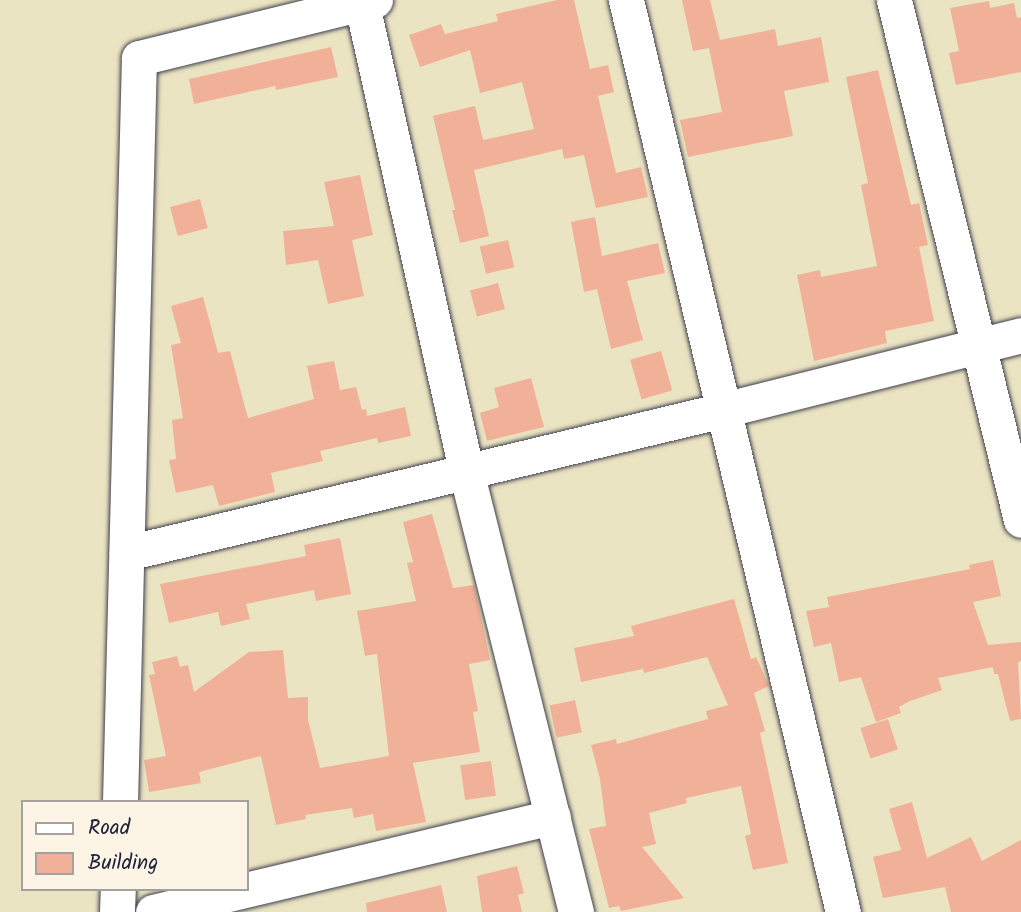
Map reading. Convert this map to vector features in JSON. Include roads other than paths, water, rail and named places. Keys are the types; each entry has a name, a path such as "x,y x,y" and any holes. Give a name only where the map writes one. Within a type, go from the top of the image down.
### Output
{"street":[{"path":"626,0 843,912"},
{"path":"894,0 1021,520"},
{"path":"120,800 139,58 366,1 466,471 576,912"},
{"path":"127,553 723,410 1021,335"},
{"path":"248,889 553,817"},
{"path":"117,912 118,891"},
{"path":"153,912 241,891"}]}
